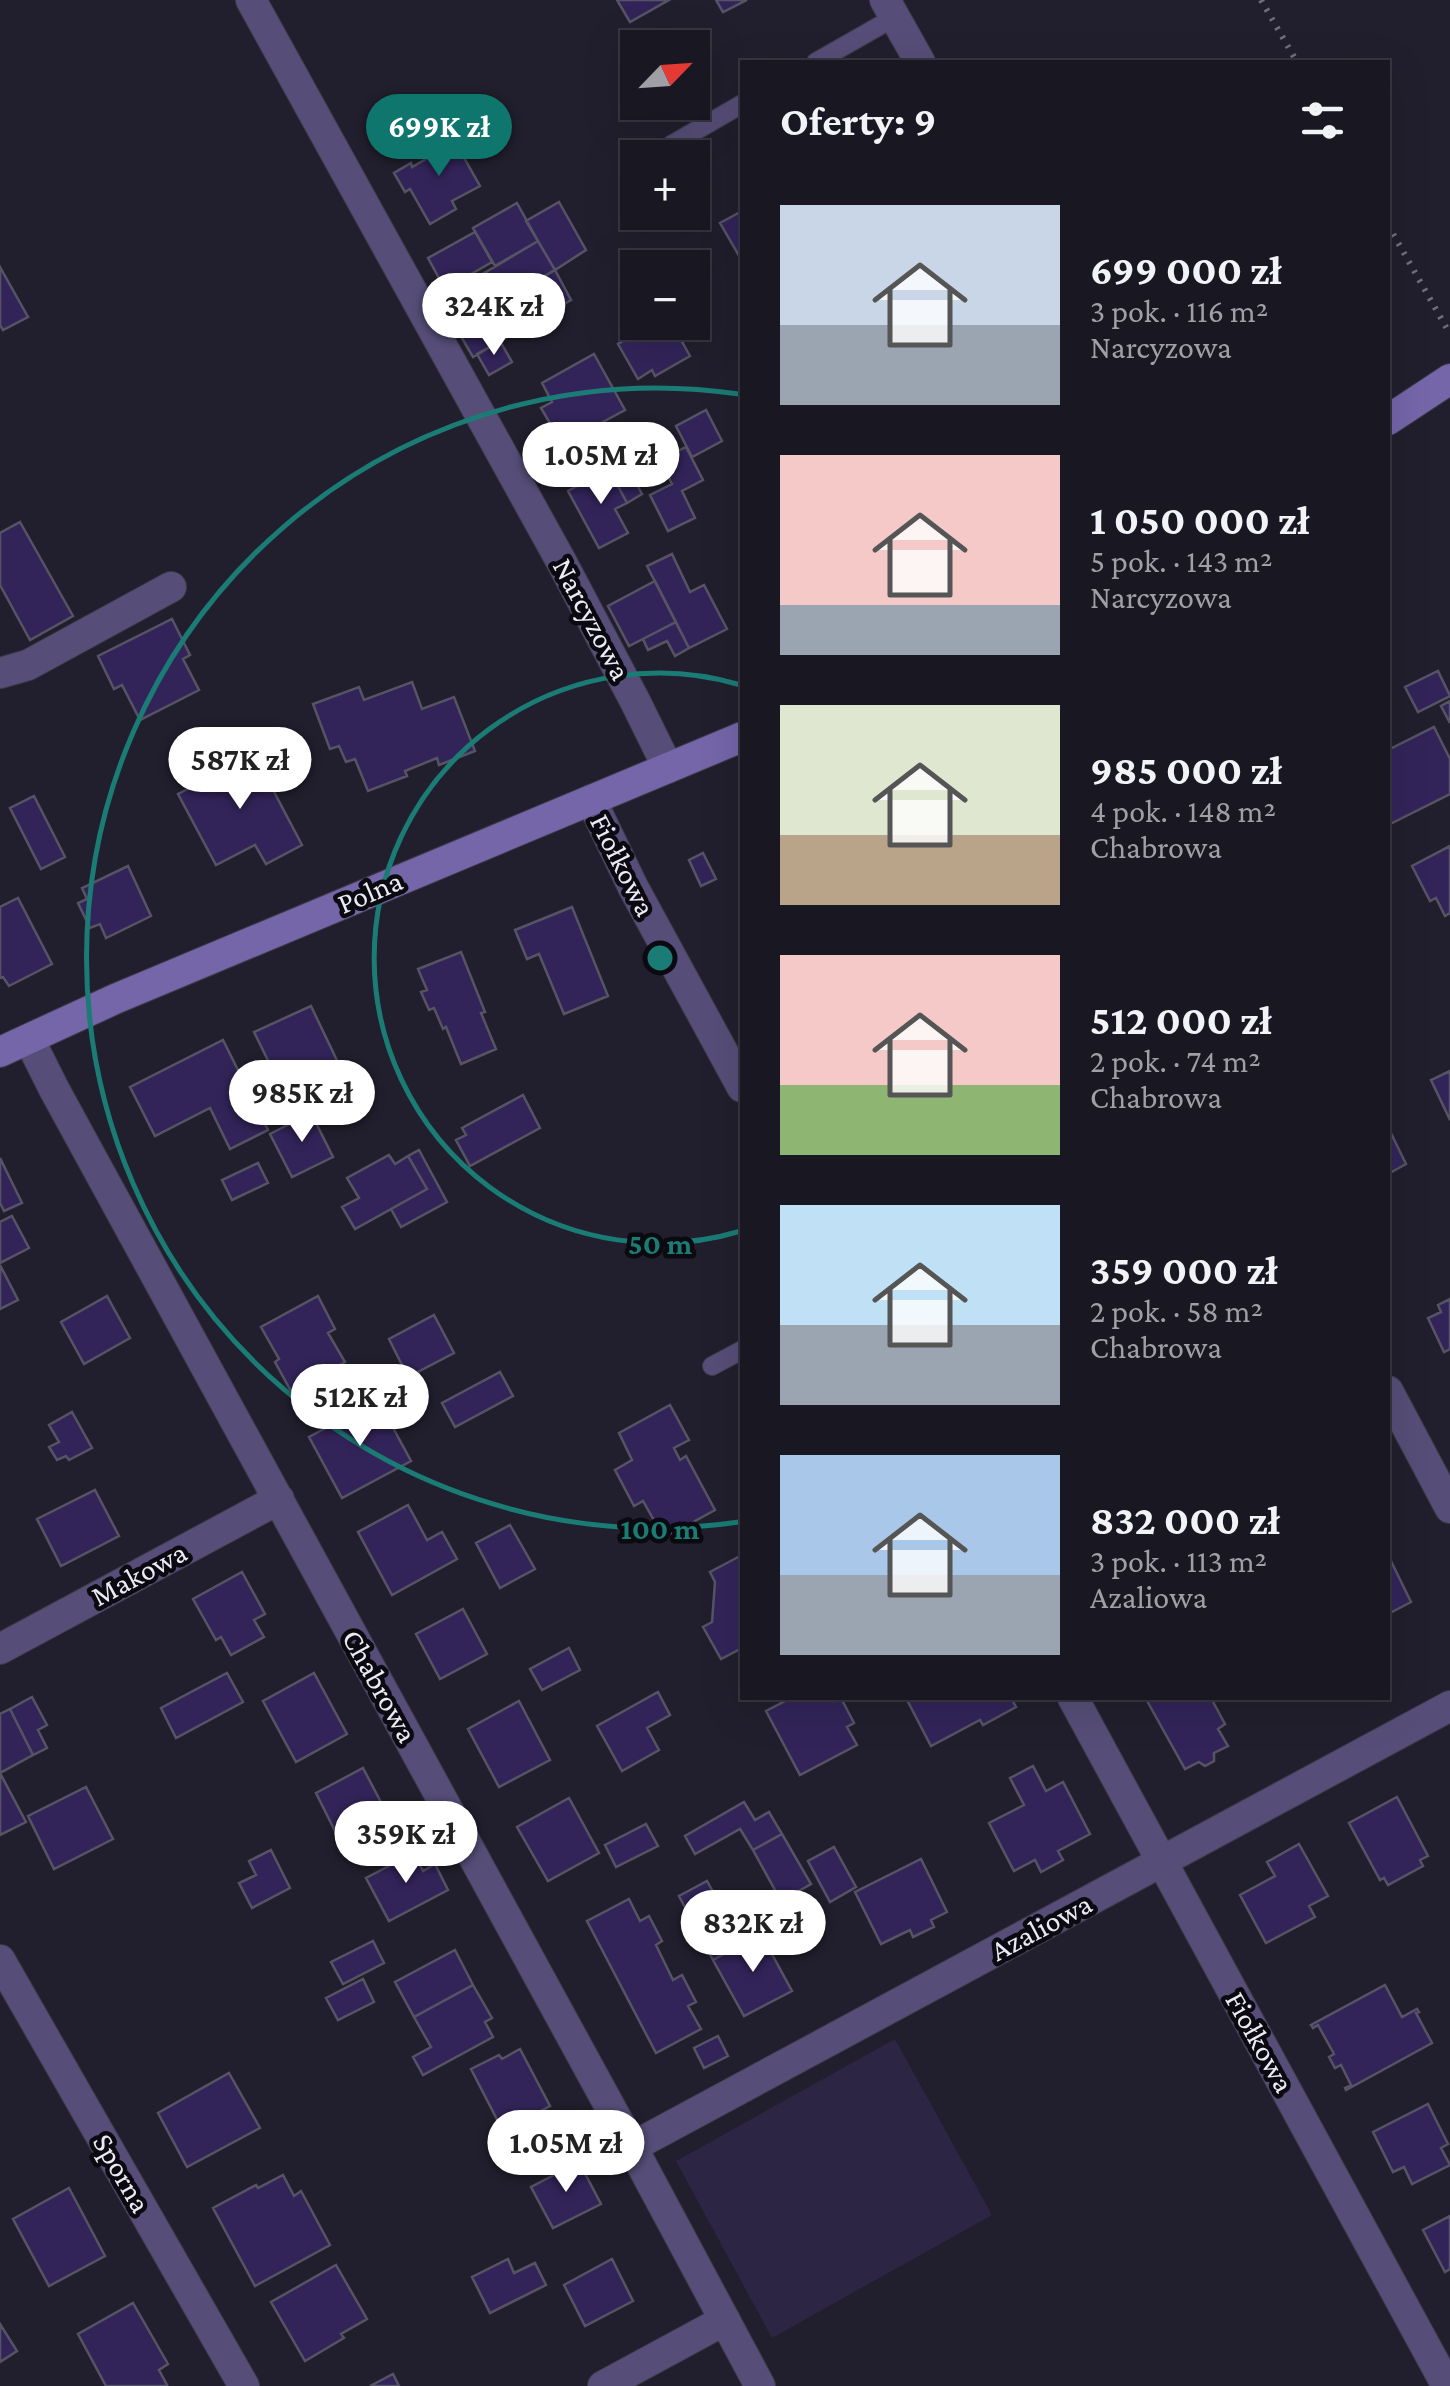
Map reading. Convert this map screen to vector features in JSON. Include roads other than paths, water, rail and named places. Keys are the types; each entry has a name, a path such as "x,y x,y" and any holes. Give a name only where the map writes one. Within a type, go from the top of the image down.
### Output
{"street":[{"name":"Narcyzowa","path":"251,0 561,561 668,768"},
{"path":"890,9 919,60"},
{"path":"1390,419 1450,379"},
{"path":"0,672 28,665 171,587"},
{"name":"Polna","path":"0,1052 115,999 740,739"},
{"name":"Fiołkowa","path":"590,800 740,1083"},
{"name":"Chabrowa","path":"29,1039 760,2386"},
{"path":"1390,1395 1450,1508"},
{"name":"Makowa","path":"0,1649 278,1499"},
{"name":"Fiołkowa","path":"1074,1700 1447,2386"},
{"name":"Azaliowa","path":"632,2147 1450,1706"},
{"name":"Sporna","path":"0,1960 244,2386"},
{"path":"603,2386 725,2320"}],"lane":[{"path":"819,60 890,9"},
{"path":"680,140 740,105"},
{"path":"712,1366 740,1351"}]}
